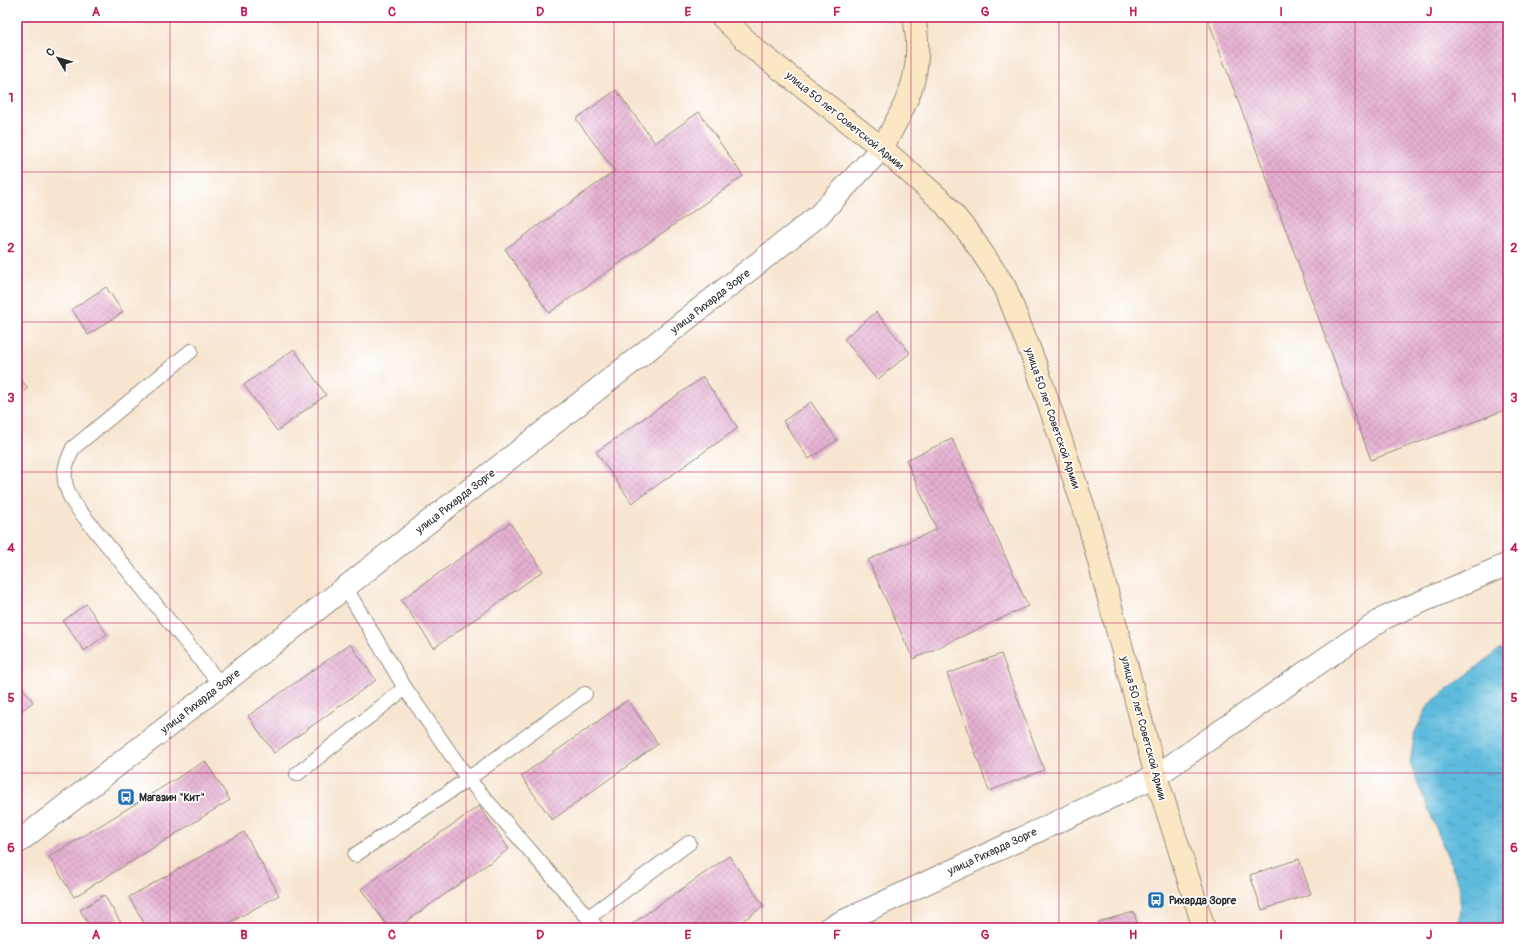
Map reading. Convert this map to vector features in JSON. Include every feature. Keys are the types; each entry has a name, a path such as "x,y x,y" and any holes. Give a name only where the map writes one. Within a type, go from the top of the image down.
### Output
{"main road":[{"name":"улица 50 лет Советской Армии","path":"722,17 757,51 882,148 943,202 971,236 1005,287 1036,366 1087,517 1156,776 1204,928"},
{"path":"882,148 908,100 917,68 918,35 914,17"}],"street":[{"name":"улица Рихарда Зорге","path":"17,843 222,685 818,216 882,148"},
{"name":"улица Рихарда Зорге","path":"829,928 1156,776 1384,618 1508,564"}],"lane":[{"path":"191,351 73,448 65,465 65,488 74,504 222,685"},
{"path":"345,587 405,688 468,779 593,922 689,843"},
{"path":"297,774 405,688"},
{"path":"355,855 468,779 585,694"}],"water":[{"path":"1508,648 1508,928 1459,928 1460,887 1410,764 1415,732 1429,704 1499,650"}],"building":[{"path":"1207,17 1508,17 1508,409 1371,460"},
{"path":"616,90 655,143 699,112 743,176 549,313 505,249 615,171 576,119"},
{"path":"106,287 123,312 88,335 72,309"},
{"path":"876,312 910,353 877,380 844,339"},
{"path":"294,349 326,395 277,431 244,385"},
{"path":"17,375 28,388 17,397"},
{"path":"703,377 738,428 632,503 596,452"},
{"path":"811,402 837,440 809,459 783,421"},
{"path":"952,439 1028,606 913,659 868,560 937,529 906,460"},
{"path":"510,523 543,571 434,648 401,600"},
{"path":"86,604 107,634 84,651 63,621"},
{"path":"350,644 376,680 274,753 248,716"},
{"path":"1001,654 1044,770 989,791 947,674"},
{"path":"17,680 33,702 17,714"},
{"path":"628,700 658,744 552,820 521,776"},
{"path":"205,761 230,800 74,897 49,857"},
{"path":"479,806 509,849 397,928 389,928 361,889"},
{"path":"244,832 279,895 220,928 147,928 129,897"},
{"path":"729,856 764,906 732,928 626,928"},
{"path":"1299,859 1311,894 1262,910 1250,875"},
{"path":"104,895 123,926 119,928 91,928 80,910"},
{"path":"1134,912 1138,928 1099,928 1098,922"}],"place":[{"name":"Магазин \"Кит\"","path":"126,797"},
{"name":"Рихарда Зорге","path":"1156,900"}]}
